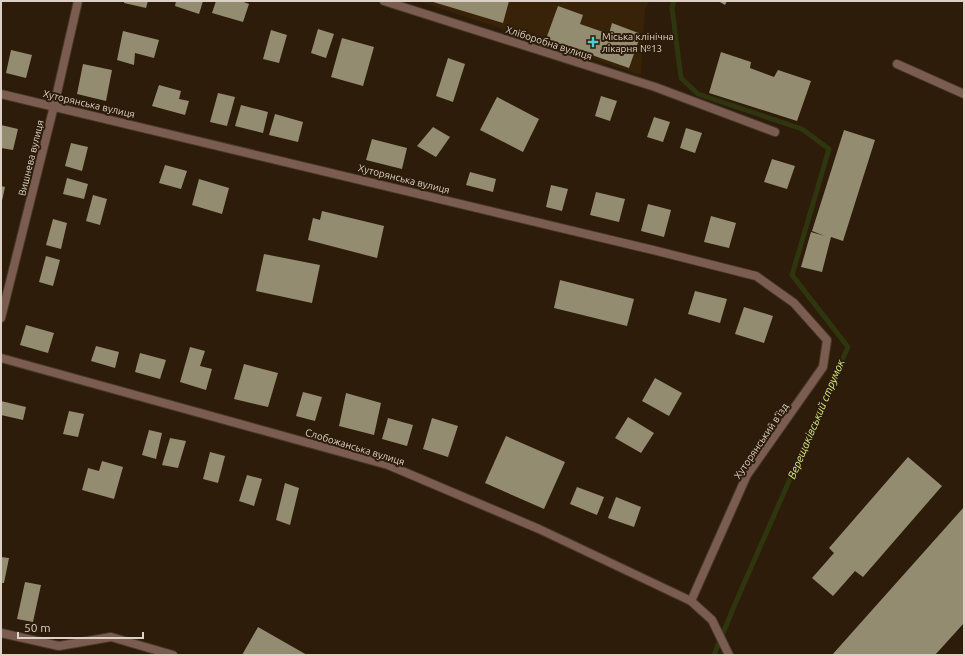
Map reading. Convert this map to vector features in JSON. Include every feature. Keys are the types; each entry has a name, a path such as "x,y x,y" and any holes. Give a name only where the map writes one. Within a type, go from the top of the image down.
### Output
{"street":[{"name":"Вишнева вулиця","path":"1,318 54,106 78,1"},
{"name":"Хліборобна вулиця","path":"384,1 655,87 775,132"},
{"path":"897,64 964,94"},
{"name":"Хуторянська вулиця","path":"1,94 756,276 794,303"},
{"name":"Хуторянський в’їзд","path":"690,600 747,475 823,367 827,340 794,303"},
{"name":"Слобожанська вулиця","path":"1,358 388,465 539,529 690,600 712,620 729,655"},
{"path":"1,633 59,646 111,637 173,655"}],"shaded area":[{"name":"Міська клінічна лікарня №13","path":"418,1 650,1 645,9 641,75"}],"building":[{"path":"124,1 148,1 146,8 124,3"},
{"path":"176,1 203,1 199,14 175,6"},
{"path":"216,1 241,1 249,4 243,22 212,13"},
{"path":"430,1 509,1 503,23"},
{"path":"718,1 727,1 725,5"},
{"path":"558,6 583,15 580,24 609,34 612,23 641,34 629,68 546,39"},
{"path":"318,29 334,34 326,58 311,53"},
{"path":"271,30 287,35 279,63 263,59"},
{"path":"123,31 159,40 154,58 135,53 134,65 117,60"},
{"path":"342,38 374,47 363,86 331,77"},
{"path":"11,50 32,55 26,78 6,73"},
{"path":"721,52 751,62 750,68 774,77 778,70 811,81 797,121 709,93"},
{"path":"448,58 465,64 453,102 436,96"},
{"path":"83,64 112,70 106,101 77,94"},
{"path":"159,85 181,91 179,99 189,101 185,115 152,106"},
{"path":"218,93 235,97 227,126 210,122"},
{"path":"601,96 617,101 610,121 595,116"},
{"path":"497,97 539,119 523,152 480,130"},
{"path":"241,105 268,112 263,133 235,126"},
{"path":"275,114 303,122 298,142 269,135"},
{"path":"654,117 670,122 663,142 647,137"},
{"path":"1,125 18,129 13,150 1,148"},
{"path":"433,127 450,137 436,157 417,146"},
{"path":"686,128 702,133 695,153 680,148"},
{"path":"844,130 875,140 843,241 831,237 822,272 801,267 811,232 825,236 812,231"},
{"path":"372,139 407,148 402,169 366,160"},
{"path":"71,143 88,147 82,171 65,166"},
{"path":"772,159 795,166 787,189 764,182"},
{"path":"165,165 187,171 181,189 159,183"},
{"path":"470,172 496,179 493,192 466,185"},
{"path":"67,178 88,184 84,199 63,194"},
{"path":"199,179 229,188 222,214 192,205"},
{"path":"551,185 568,189 562,211 546,207"},
{"path":"1,186 5,187 2,201 1,201"},
{"path":"596,192 625,199 619,222 590,215"},
{"path":"93,195 107,199 100,225 86,221"},
{"path":"648,204 671,210 664,237 641,231"},
{"path":"322,211 384,226 377,258 308,240 313,218 320,220"},
{"path":"711,216 736,223 729,248 704,242"},
{"path":"53,219 67,223 61,249 46,245"},
{"path":"264,254 320,265 312,303 256,291"},
{"path":"46,256 60,260 53,286 39,282"},
{"path":"560,280 634,299 627,326 554,308"},
{"path":"695,291 727,299 720,323 688,314"},
{"path":"744,307 773,316 764,343 735,334"},
{"path":"26,325 54,333 48,353 20,345"},
{"path":"96,346 119,352 115,368 91,361"},
{"path":"190,347 205,351 200,366 212,369 206,390 180,382"},
{"path":"140,353 166,360 160,379 135,372"},
{"path":"244,364 278,373 268,407 234,399"},
{"path":"655,378 682,393 669,416 642,401"},
{"path":"303,392 322,397 315,421 296,416"},
{"path":"346,393 381,403 374,435 339,426"},
{"path":"1,401 26,407 23,420 1,415"},
{"path":"69,411 84,414 78,437 63,434"},
{"path":"628,417 654,433 641,453 615,438"},
{"path":"388,418 413,425 407,446 382,439"},
{"path":"432,418 458,426 448,457 423,449"},
{"path":"149,430 162,433 156,459 142,455"},
{"path":"506,436 565,462 544,509 485,483"},
{"path":"170,438 186,441 178,468 162,465"},
{"path":"210,452 225,456 218,483 203,479"},
{"path":"908,457 942,486 863,577 855,571 833,596 812,578 834,553 829,548"},
{"path":"102,461 123,467 114,499 82,490 88,468 99,471"},
{"path":"247,475 262,479 254,506 239,501"},
{"path":"285,483 299,488 290,525 276,520"},
{"path":"577,487 604,497 597,515 570,504"},
{"path":"616,497 641,507 634,527 608,518"},
{"path":"964,507 964,623 935,655 832,655"},
{"path":"1,557 9,558 4,583 1,583"},
{"path":"25,582 41,585 33,622 17,619"},
{"path":"258,627 307,655 242,655"}],"waterway":[{"name":"Верещаківський струмок","path":"674,1 672,8 681,78 698,94 802,129 829,149 792,275 848,347 714,655"}],"place":[{"name":"Міська клінічна лікарня №13","path":"593,42"}]}
